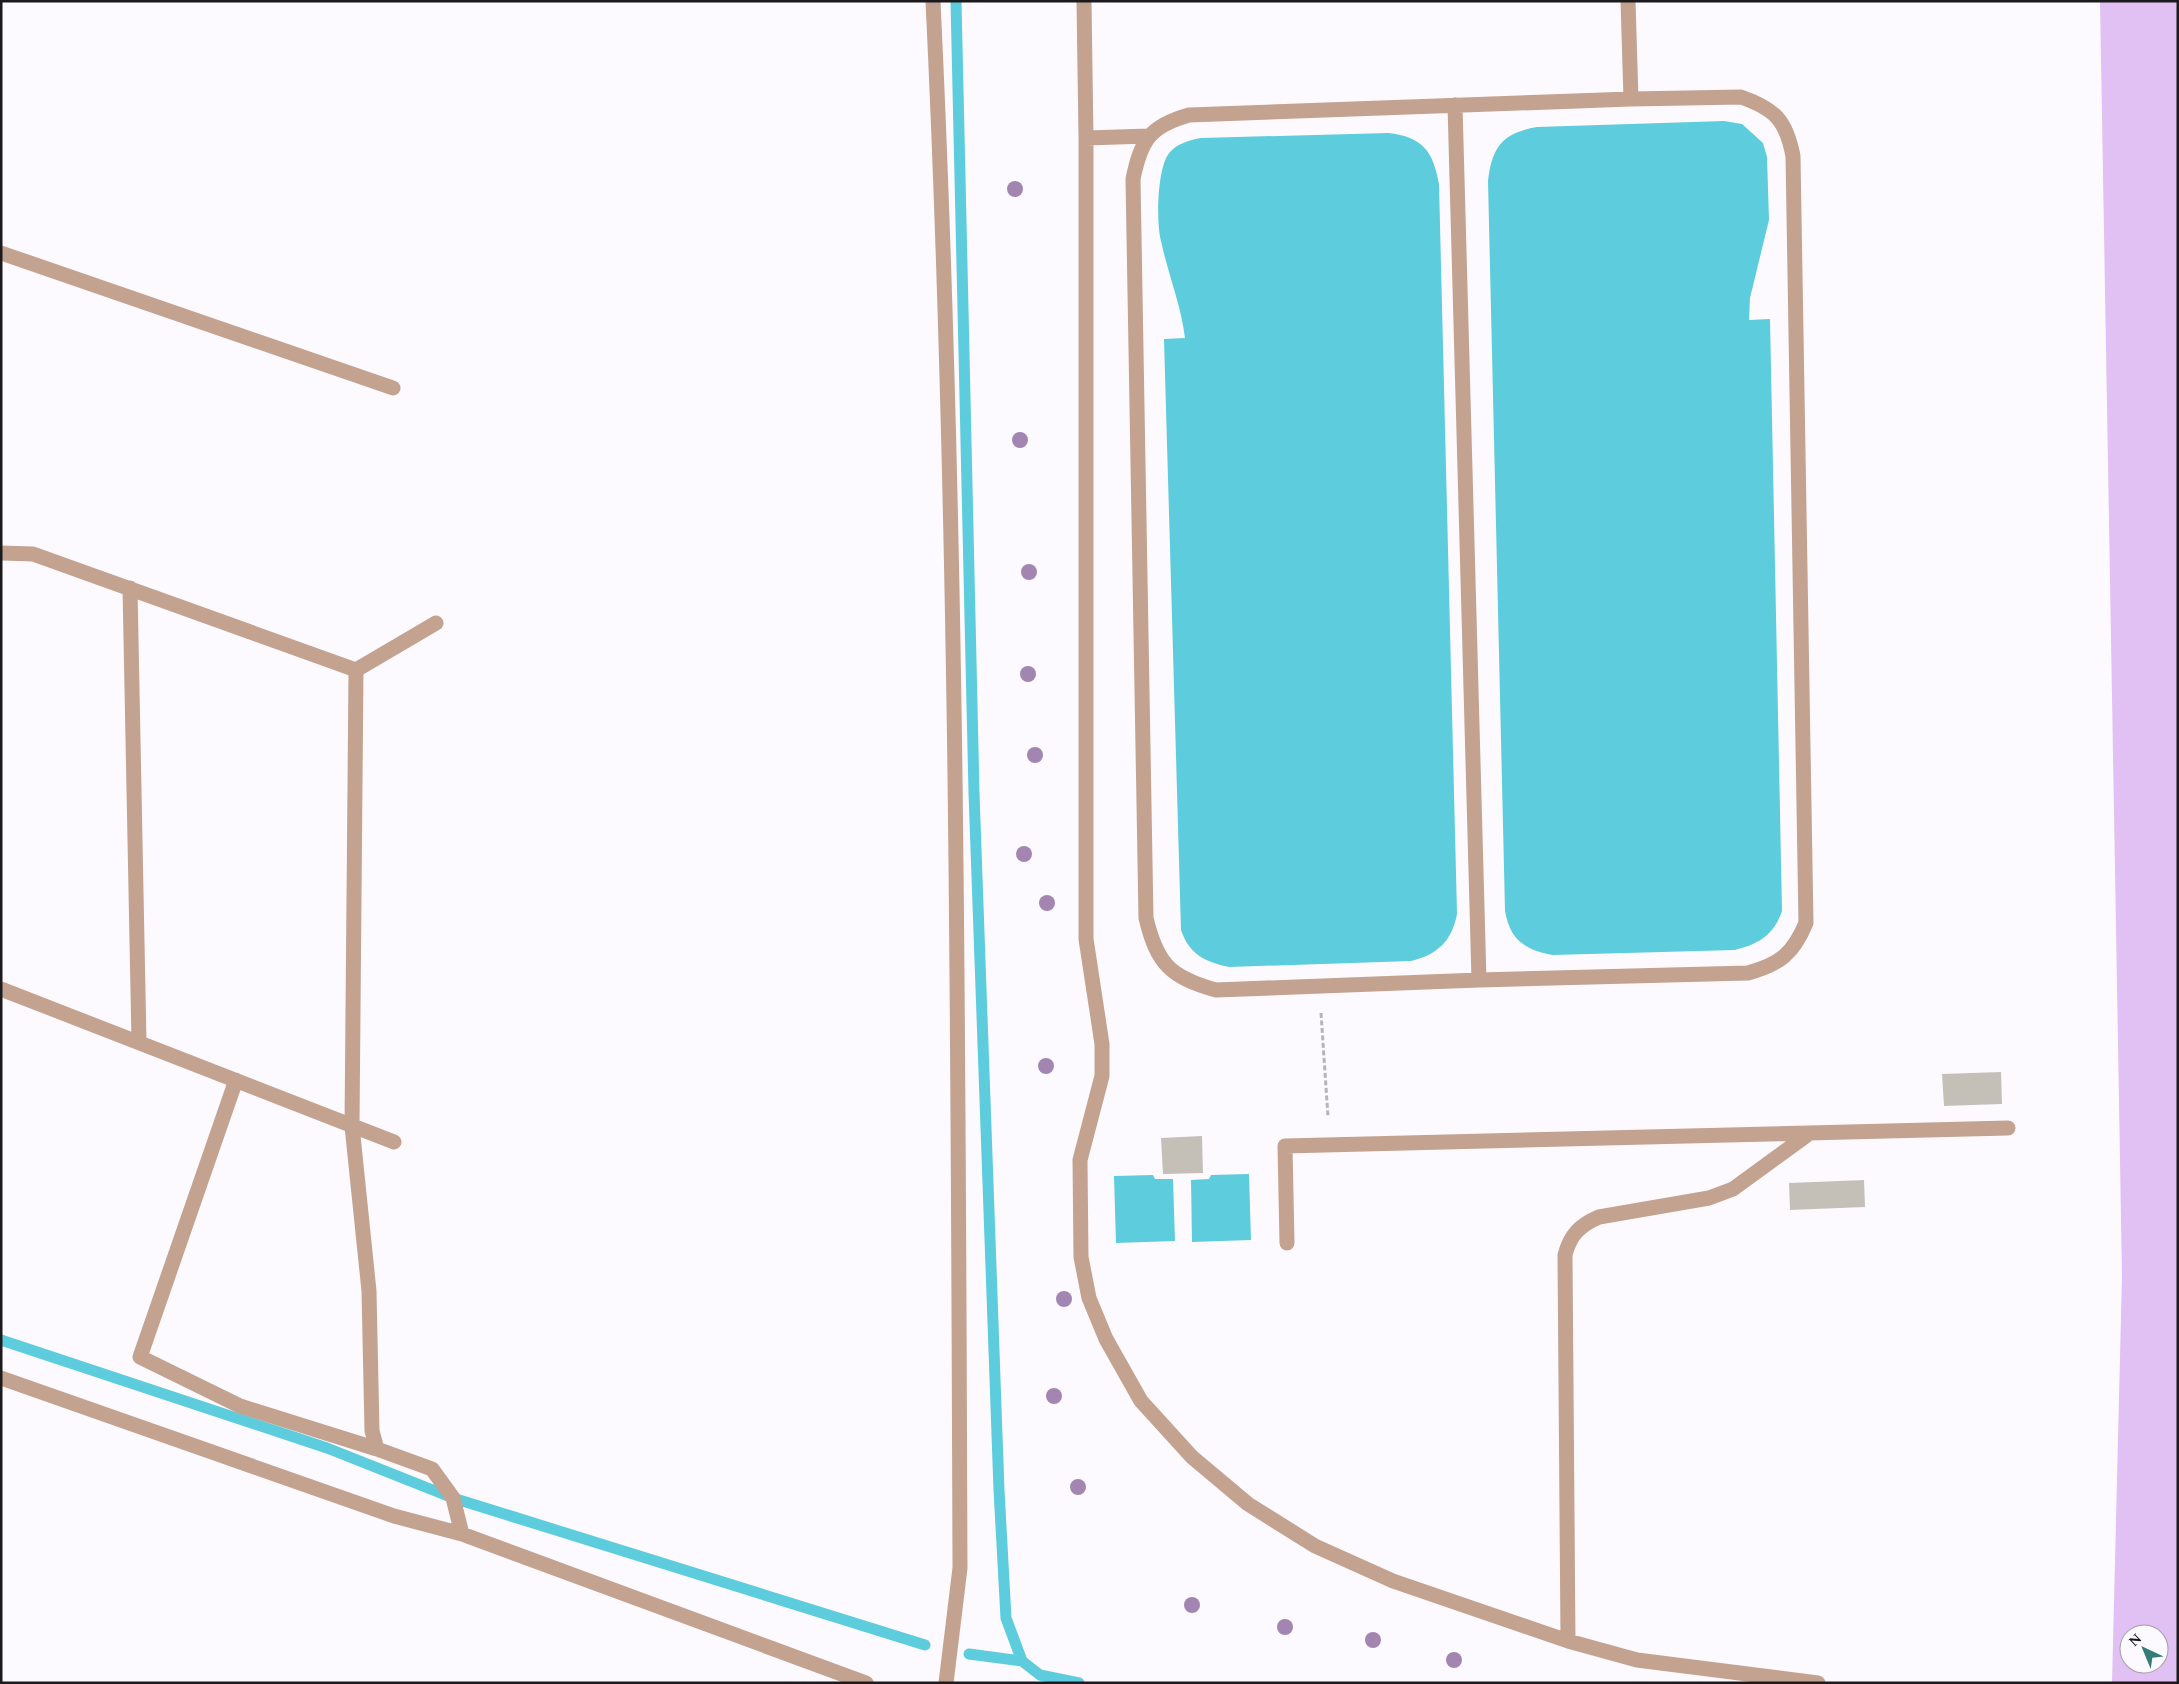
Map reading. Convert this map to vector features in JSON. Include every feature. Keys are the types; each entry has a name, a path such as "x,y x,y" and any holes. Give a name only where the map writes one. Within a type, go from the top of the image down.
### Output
{"street":[{"path":"933,1 941,166 957,835 960,1568 946,1683"},
{"path":"1084,1 1086,138 1086,939 1102,1044 1102,1076 1080,1160 1081,1257 1089,1298 1106,1339 1141,1401 1192,1457 1248,1504 1315,1546 1393,1581 1568,1641 1637,1660 1818,1683"},
{"path":"1628,1 1631,99"},
{"path":"1741,97 1763,105 1778,118 1788,133 1793,156 1806,923 1798,942 1785,957 1769,967 1748,973 1479,980 1216,990 1190,983 1167,967 1152,944 1146,918 1133,178 1138,154 1149,136 1167,121 1189,115 1455,105 1741,97"},
{"path":"1455,105 1479,980"},
{"path":"1086,138 1149,136"},
{"path":"1,253 392,388"},
{"path":"1,553 34,554 356,670"},
{"path":"130,588 139,1042"},
{"path":"356,670 436,623"},
{"path":"356,670 352,1126 369,1291 372,1431 376,1449"},
{"path":"1,989 394,1142"},
{"path":"236,1080 140,1357 240,1406 376,1449 432,1469 453,1498 462,1534"},
{"path":"1287,1243 1285,1146 2008,1128"},
{"path":"1568,1641 1565,1255 1568,1242 1576,1231 1586,1223 1600,1217 1709,1198 1733,1189 1810,1133"},
{"path":"1,1378 394,1516 462,1534 866,1683"}],"path":[{"path":"1320,986 1330,1145"}],"shaded area":[{"path":"2100,1 2178,1 2178,1683 2112,1683 2122,1276"}],"water":[{"path":"1724,121 1742,124 1763,143 1767,157 1769,220 1750,298 1749,320 1770,319 1782,911 1775,926 1765,937 1751,945 1735,950 1553,955 1543,953 1520,942 1507,921 1505,911 1488,181 1492,159 1507,138 1515,133 1537,127"},
{"path":"1388,133 1410,138 1424,148 1429,154 1437,172 1439,184 1457,914 1455,924 1442,945 1436,951 1411,961 1229,967 1199,956 1188,945 1181,930 1164,339 1185,338 1181,314 1159,233 1158,209 1162,169 1173,149 1184,142 1201,138"},
{"path":"1249,1174 1251,1240 1192,1242 1191,1180 1209,1179 1211,1175"},
{"path":"1153,1175 1155,1179 1173,1179 1175,1241 1116,1243 1114,1176"}],"building":[{"path":"2001,1072 2002,1104 1944,1106 1942,1074"},
{"path":"1202,1136 1203,1173 1163,1174 1161,1138"},
{"path":"1864,1180 1865,1207 1790,1210 1789,1183"}],"waterway":[{"path":"956,1 974,793 999,1490 1006,1618 1022,1661 1040,1675 1079,1683"},
{"path":"1,1340 327,1448 453,1498 925,1645"},
{"path":"969,1654 1022,1661"}]}
